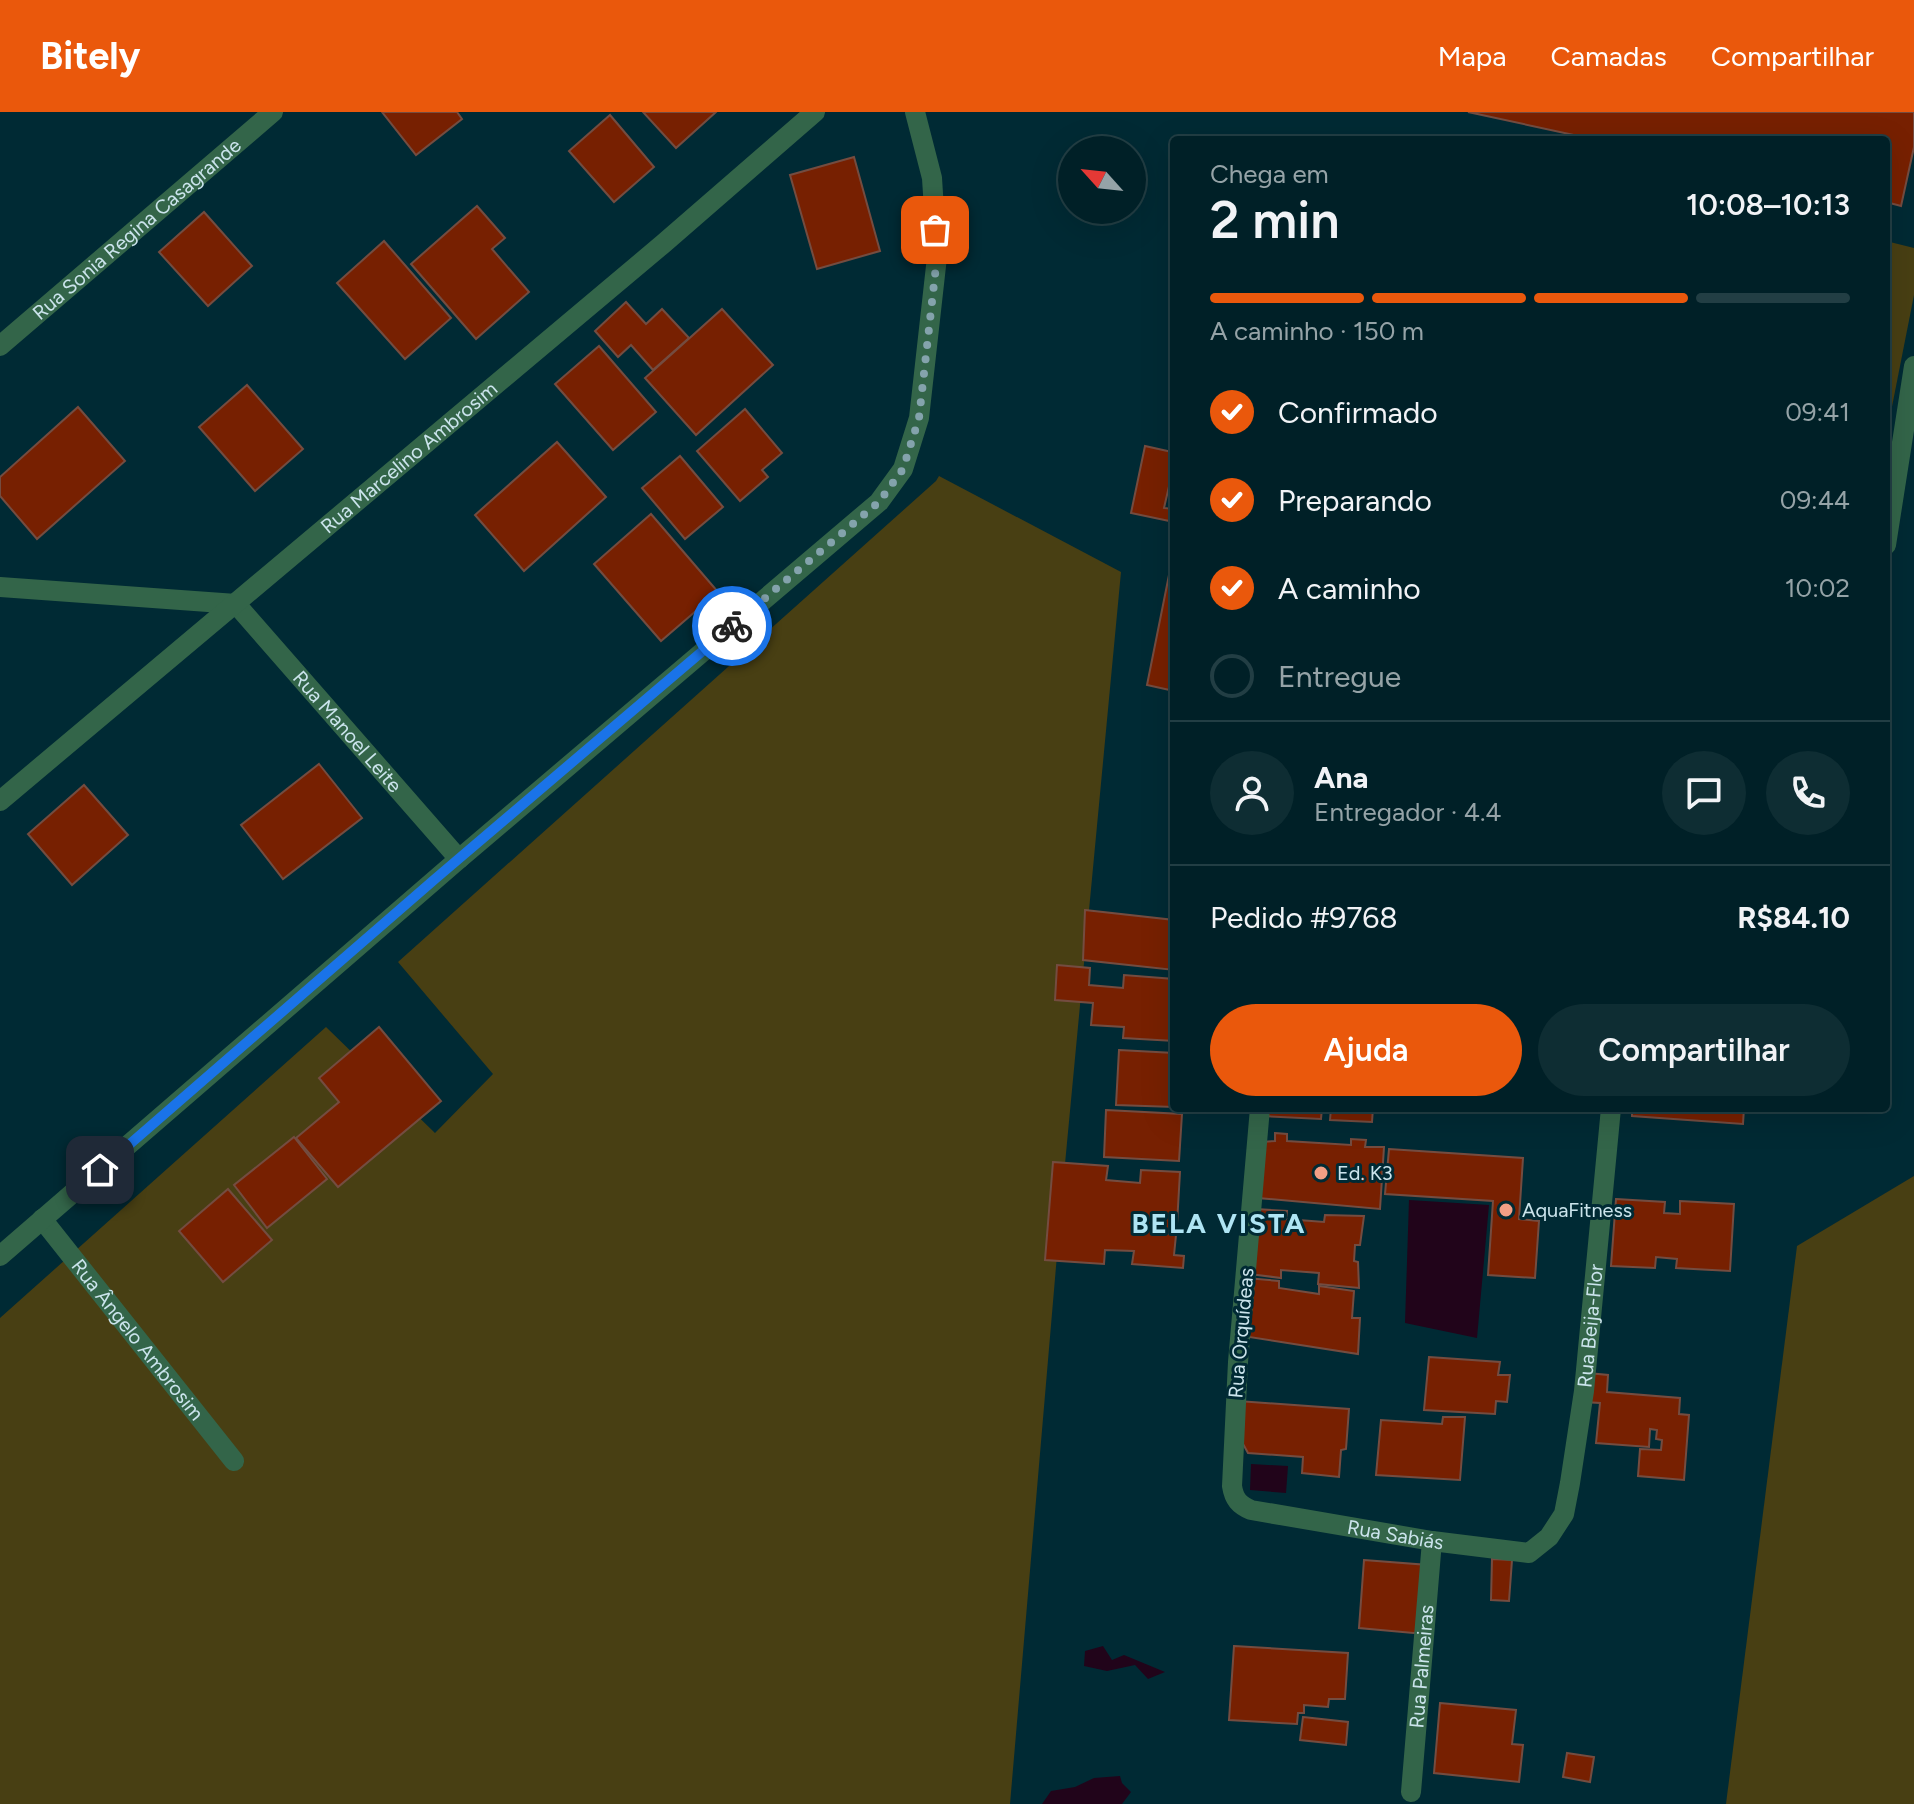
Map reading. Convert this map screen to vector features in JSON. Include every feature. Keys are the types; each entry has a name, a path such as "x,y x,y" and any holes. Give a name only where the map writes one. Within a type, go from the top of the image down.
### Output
{"street":[{"name":"Rua Sonia Regina Casagrande","path":"0,346 273,112"},
{"name":"Rua Marcelino Ambrosim","path":"0,801 663,244 815,112"},
{"path":"0,1256 459,859 879,502 903,469 919,418 937,257 932,178 915,112"},
{"path":"1890,520 1914,369"},
{"path":"0,587 236,604"},
{"name":"Rua Manoel Leite","path":"236,604 459,859"},
{"name":"Rua Orquídeas","path":"1237,1501 1232,1486 1234,1414 1260,1112"},
{"name":"Rua Beija-Flor","path":"1549,1537 1564,1514 1584,1391 1611,1112"},
{"name":"Rua Ângelo Ambrosim","path":"42,1219 234,1461"},
{"name":"Rua Sabiás","path":"1237,1501 1251,1510 1432,1541 1529,1553 1549,1537"},
{"name":"Rua Palmeiras","path":"1411,1792 1432,1541"}],"shaded area":[{"path":"1890,242 1914,248 1914,295 1890,417"},
{"path":"939,476 1121,572 1063,1185 1010,1804 0,1804 0,1318 326,1027 435,1133 493,1074 398,962"},
{"path":"1914,1176 1914,1804 1726,1804 1797,1246"},
{"path":"1409,1200 1489,1205 1477,1338 1405,1323"},
{"path":"1251,1464 1288,1466 1286,1493 1250,1490"},
{"path":"1103,1646 1112,1660 1124,1655 1165,1672 1148,1679 1135,1665 1107,1671 1084,1666 1085,1651"},
{"path":"1120,1776 1131,1792 1122,1804 1042,1804 1051,1791 1075,1787 1094,1778"}],"building":[{"path":"382,112 457,112 462,119 416,155"},
{"path":"643,112 716,112 676,148"},
{"path":"1468,112 1914,112 1914,147 1901,206 1890,203 1890,136 1579,136"},
{"path":"610,115 654,167 614,202 569,151"},
{"path":"854,157 880,251 817,269 790,175"},
{"path":"477,206 505,238 492,249 529,292 476,339 411,264"},
{"path":"204,212 252,266 208,306 159,252"},
{"path":"384,241 451,318 405,359 337,283"},
{"path":"626,302 646,324 662,309 689,338 653,370 631,345 618,357 595,331"},
{"path":"722,309 773,365 696,435 645,378"},
{"path":"599,346 656,412 613,450 555,384"},
{"path":"247,385 303,449 255,491 199,427"},
{"path":"78,407 125,461 37,539 0,496 0,477"},
{"path":"745,409 782,453 762,470 768,477 740,501 697,451"},
{"path":"557,442 606,497 524,571 475,515"},
{"path":"1145,446 1170,452 1170,482 1164,508 1170,509 1170,521 1131,513"},
{"path":"680,456 723,507 685,539 642,488"},
{"path":"651,514 718,592 661,641 594,564"},
{"path":"1170,570 1170,690 1147,685"},
{"path":"319,764 362,818 283,879 241,825"},
{"path":"84,785 128,835 72,885 28,834"},
{"path":"1085,910 1170,920 1170,970 1083,960"},
{"path":"1057,965 1090,968 1089,985 1123,988 1124,975 1170,979 1170,1041 1123,1038 1124,1027 1091,1025 1093,1003 1055,1000"},
{"path":"379,1027 441,1101 338,1187 296,1138 339,1102 319,1078"},
{"path":"1119,1050 1170,1053 1170,1107 1116,1105"},
{"path":"1106,1110 1182,1114 1179,1161 1104,1157"},
{"path":"1262,1112 1322,1112 1321,1119 1262,1116"},
{"path":"1331,1112 1373,1112 1372,1122 1330,1120"},
{"path":"1632,1112 1744,1112 1743,1124 1632,1116"},
{"name":"Ed. K3","path":"1275,1133 1287,1134 1287,1141 1351,1145 1351,1139 1366,1140 1365,1147 1384,1147 1380,1209 1258,1198 1261,1142 1275,1141"},
{"path":"294,1137 327,1179 267,1228 234,1185"},
{"name":"AquaFitness","path":"1389,1149 1523,1158 1519,1219 1539,1221 1535,1278 1488,1275 1493,1201 1385,1194"},
{"path":"1053,1162 1108,1166 1106,1180 1140,1183 1141,1170 1180,1172 1177,1224 1170,1224 1169,1234 1176,1235 1174,1255 1184,1256 1183,1268 1132,1264 1134,1251 1105,1250 1104,1264 1045,1260"},
{"path":"228,1189 272,1240 223,1282 179,1231"},
{"path":"1616,1199 1665,1202 1664,1213 1680,1214 1680,1201 1734,1204 1730,1271 1676,1268 1677,1259 1656,1257 1655,1268 1611,1266"},
{"path":"1256,1209 1287,1211 1286,1219 1324,1222 1325,1215 1364,1216 1360,1245 1355,1245 1354,1261 1358,1262 1359,1288 1318,1284 1319,1273 1281,1270 1281,1278 1249,1274"},
{"path":"1246,1278 1279,1281 1279,1288 1319,1294 1319,1286 1354,1291 1352,1318 1360,1318 1358,1354 1249,1337"},
{"path":"1429,1357 1500,1362 1498,1375 1510,1375 1507,1402 1496,1401 1495,1414 1424,1410"},
{"path":"1588,1373 1608,1375 1607,1392 1680,1398 1679,1414 1689,1415 1684,1480 1638,1476 1640,1449 1661,1450 1662,1440 1656,1439 1657,1430 1650,1429 1649,1447 1596,1443 1600,1403 1584,1402"},
{"path":"1238,1401 1349,1409 1346,1449 1341,1450 1339,1477 1302,1473 1303,1457 1248,1453 1236,1431"},
{"path":"1443,1417 1465,1417 1460,1480 1376,1475 1381,1420 1442,1424"},
{"path":"1492,1559 1512,1560 1509,1601 1491,1600"},
{"path":"1364,1560 1428,1565 1424,1634 1359,1628"},
{"path":"1234,1646 1348,1653 1345,1699 1329,1699 1328,1707 1304,1705 1304,1713 1298,1713 1297,1724 1229,1720"},
{"path":"1440,1703 1516,1710 1512,1744 1523,1745 1519,1782 1434,1773"},
{"path":"1303,1717 1348,1722 1346,1745 1300,1740"},
{"path":"1567,1753 1594,1757 1590,1782 1563,1777"}],"way so far":[{"path":"732,626 879,502 903,469 919,418 937,257 935,230"}],"place":[{"name":"Ed. K3","path":"1321,1173"},
{"name":"AquaFitness","path":"1506,1210"}],"district":[{"name":"BELA VISTA","path":"1219,1223"}],"route":[{"path":"100,1170 732,626"}]}
